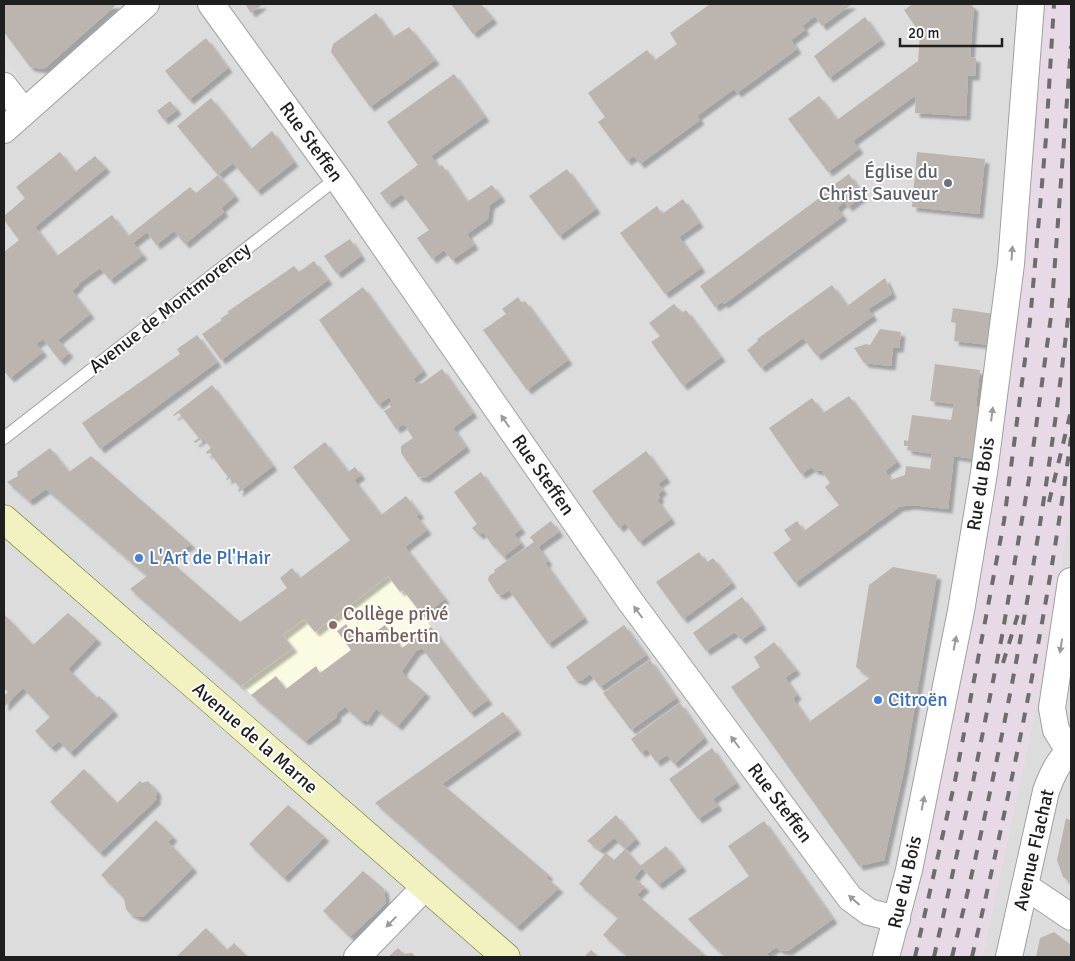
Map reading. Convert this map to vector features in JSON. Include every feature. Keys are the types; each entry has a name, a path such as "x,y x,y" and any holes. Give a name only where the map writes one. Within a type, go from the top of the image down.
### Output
{"main road":[{"name":"Avenue de la Marne","path":"4,520 424,888 506,957"}],"street":[{"path":"4,130 146,4"},
{"name":"Rue Steffen","path":"211,4 337,178 630,601 850,898 869,912 897,918"},
{"name":"Rue du Bois","path":"886,957 911,860 961,611 984,473 1011,264 1031,4"},
{"path":"4,86 24,112"},
{"path":"1070,750 1056,730 1052,708 1071,581"},
{"name":"Avenue Flachat","path":"1009,957 1046,791 1056,767 1070,750"},
{"path":"1025,886 1071,917"},
{"path":"357,957 424,888"}],"lane":[{"name":"Avenue de Montmorency","path":"4,438 337,178"}],"shaded area":[{"path":"4,4 1041,4 955,703 925,862 901,957 4,957"},
{"path":"1041,4 1071,4 1071,502 1055,607 1033,721 982,957 901,957 925,862 955,703"},
{"path":"4,58 16,75 11,80 4,70"},
{"path":"1071,502 1071,957 982,957 1033,721 1055,607"},
{"name":"Collège privé Chambertin","path":"367,527 431,627 291,729 201,651"}],"building":[{"path":"4,4 117,4 44,69 30,67 4,32"},
{"path":"245,4 263,4 251,13"},
{"path":"451,4 481,4 493,19 473,34"},
{"path":"710,4 852,4 822,26 815,16 802,26 805,30 791,40 797,49 737,93 734,89 697,116 700,120 640,164 634,156 627,161 598,122 605,117 588,93 647,50 655,60 677,44 670,33"},
{"path":"913,4 971,4 974,8 970,57 976,58 975,76 968,76 966,116 915,113 916,95 853,141 859,149 828,172 788,119 819,96 837,120 918,61 920,33 904,10"},
{"path":"376,13 393,37 409,27 435,60 370,107 331,52 333,44"},
{"path":"865,17 881,40 829,78 814,56"},
{"path":"206,38 228,68 189,100 165,71"},
{"path":"454,74 485,117 431,156 439,167 442,165 467,202 492,185 501,197 490,205 488,219 467,234 474,245 452,260 444,250 432,259 417,238 429,230 402,194 388,204 380,193 418,165 387,122"},
{"path":"211,98 251,149 272,131 294,162 257,191 233,163 218,175 177,126"},
{"path":"170,101 177,110 164,120 157,111"},
{"path":"60,152 75,172 95,156 106,168 35,227 57,256 112,215 128,236 190,187 196,193 218,175 235,196 221,208 224,212 185,244 174,231 156,245 147,232 133,243 143,255 110,280 100,268 78,284 72,291 90,314 58,340 69,353 60,361 43,339 36,344 43,352 10,378 4,371 4,252 19,240 4,220 4,216 25,198 16,187"},
{"name":"Église du Christ Sauveur","path":"917,152 985,159 979,214 912,207"},
{"path":"567,169 596,209 559,236 529,196"},
{"path":"849,174 863,196 848,207 844,202 837,208 843,216 724,304 722,302 715,307 700,286"},
{"path":"683,199 699,223 679,237 701,268 665,294 620,233 657,206 662,214"},
{"path":"350,239 361,256 337,274 324,256"},
{"path":"314,261 328,280 221,360 202,334 222,320 220,319 229,313 227,312 294,266 299,272"},
{"path":"885,278 892,294 868,309 873,316 817,356 803,338 761,368 747,350 758,341 757,339 832,285 847,306"},
{"path":"363,287 423,371 413,379 417,384 420,382 421,384 442,369 473,413 453,428 466,447 425,478 418,477 401,453 401,446 413,438 404,424 396,429 384,411 391,407 389,404 392,402 389,397 378,405 319,320"},
{"path":"518,297 522,303 525,301 568,360 527,390 483,330 506,314 502,309"},
{"path":"674,304 682,313 686,310 721,357 683,386 651,342 660,336 649,323"},
{"path":"953,308 994,314 990,345 954,341 956,323 951,322"},
{"path":"880,329 901,332 899,348 893,348 891,366 864,363 854,348 866,344 870,345"},
{"path":"197,335 217,362 100,449 82,423 180,354 177,349"},
{"path":"935,364 980,370 976,406 981,407 974,459 954,456 948,509 911,505 899,507 795,583 773,553 791,540 784,530 797,521 804,531 839,505 825,487 830,483 822,471 814,470 812,467 801,474 769,428 812,398 823,413 849,396 897,462 885,471 891,480 905,475 906,466 930,469 932,454 907,450 908,446 904,446 904,440 908,441 912,415 951,420 954,404 930,401"},
{"path":"212,385 273,466 239,492 240,488 231,477 227,480 228,477 210,453 207,454 206,452 211,448 203,438 195,443 194,441 199,438 179,413 173,415"},
{"path":"325,442 348,472 355,467 361,475 354,480 381,515 406,496 420,514 416,516 427,530 405,547 445,599 423,616 403,590 400,592 388,576 315,632 304,619 283,635 293,648 241,686 130,589 147,576 46,489 29,501 7,482 18,476 17,472 50,448 69,472 91,456 191,544 169,560 240,622 287,588 280,578 292,568 300,578 350,540 293,467"},
{"path":"646,451 666,478 658,484 663,490 658,494 660,498 657,500 671,519 639,542 625,523 619,528 592,491"},
{"path":"481,472 521,529 514,534 521,543 503,557 483,532 479,535 472,528 477,524 454,492"},
{"path":"551,521 559,532 538,547 548,561 545,563 584,618 548,644 509,590 502,595 497,594 488,580 489,576 495,572 494,570 534,542 530,537"},
{"path":"699,552 706,563 713,558 732,583 683,619 656,582"},
{"name":"Citroën","path":"893,567 937,575 904,770 884,860 859,866 731,687 760,667 754,657 774,642 796,670 785,678 797,695 793,699 809,722 870,678 856,667 869,585"},
{"path":"742,597 762,625 741,640 735,632 706,651 693,633"},
{"path":"68,613 97,639 68,669 97,698 99,696 114,711 70,753 59,741 51,748 35,731 50,717 23,688 4,707 4,696 8,692 4,688 4,614 33,645"},
{"path":"346,624 360,643 385,625 402,648 431,627 488,700 470,713 422,648 416,651 402,671 405,676 426,693 398,726 376,709 367,722 365,720 361,721 345,707 336,714 337,717 305,741 251,695 276,676 286,689 316,666 320,673 351,650 337,631"},
{"path":"624,625 646,655 600,687 590,674 581,681 574,679 566,667"},
{"path":"650,660 676,698 631,730 603,693"},
{"path":"680,703 704,738 674,764 667,755 656,762 647,749 641,753 631,739"},
{"path":"503,712 517,730 442,784 549,875 546,878 559,888 517,927 375,803"},
{"path":"712,748 736,783 713,799 718,806 698,819 669,779"},
{"path":"84,769 117,803 140,781 142,783 148,781 156,790 157,795 155,797 157,799 100,853 50,802"},
{"path":"288,805 325,837 284,878 249,844"},
{"path":"616,815 636,839 625,849 614,838 600,850 587,841"},
{"path":"1066,818 1071,821 1071,883 1063,877 1057,860"},
{"path":"156,820 173,837 168,842 193,868 143,917 137,917 129,913 126,909 124,898 101,875"},
{"path":"764,821 833,919 788,951 779,950 777,947 766,954 770,957 726,957 688,919 749,876 728,846"},
{"path":"666,846 682,867 658,885 642,868 634,878 645,887 637,895 703,953 699,957 628,957 603,935 618,918 579,884 606,853 614,860 625,849 640,866"},
{"path":"363,871 384,889 386,903 350,937 323,911"},
{"path":"206,928 227,950 234,943 247,957 176,957"},
{"path":"1054,932 1071,945 1071,957 1036,957 1040,938"},
{"path":"398,948 404,954 412,953 416,957 388,957"},
{"path":"591,950 599,957 584,957"}],"railway":[{"path":"915,957 955,781 1004,521 1030,321 1046,138 1054,4"},
{"path":"934,957 973,782 1002,636 1029,479 1051,316 1071,46"},
{"path":"952,957 990,792 1023,626 1050,458 1071,290"},
{"path":"1049,502 1071,411"},
{"path":"972,957 1028,699 1062,503 1071,437"},
{"path":"1003,663 1019,611"}],"place":[{"name":"Église du Christ Sauveur","path":"948,183"},
{"name":"L'Art de Pl'Hair","path":"139,558"},
{"name":"Collège privé Chambertin","path":"333,625"},
{"name":"Citroën","path":"878,700"}]}
